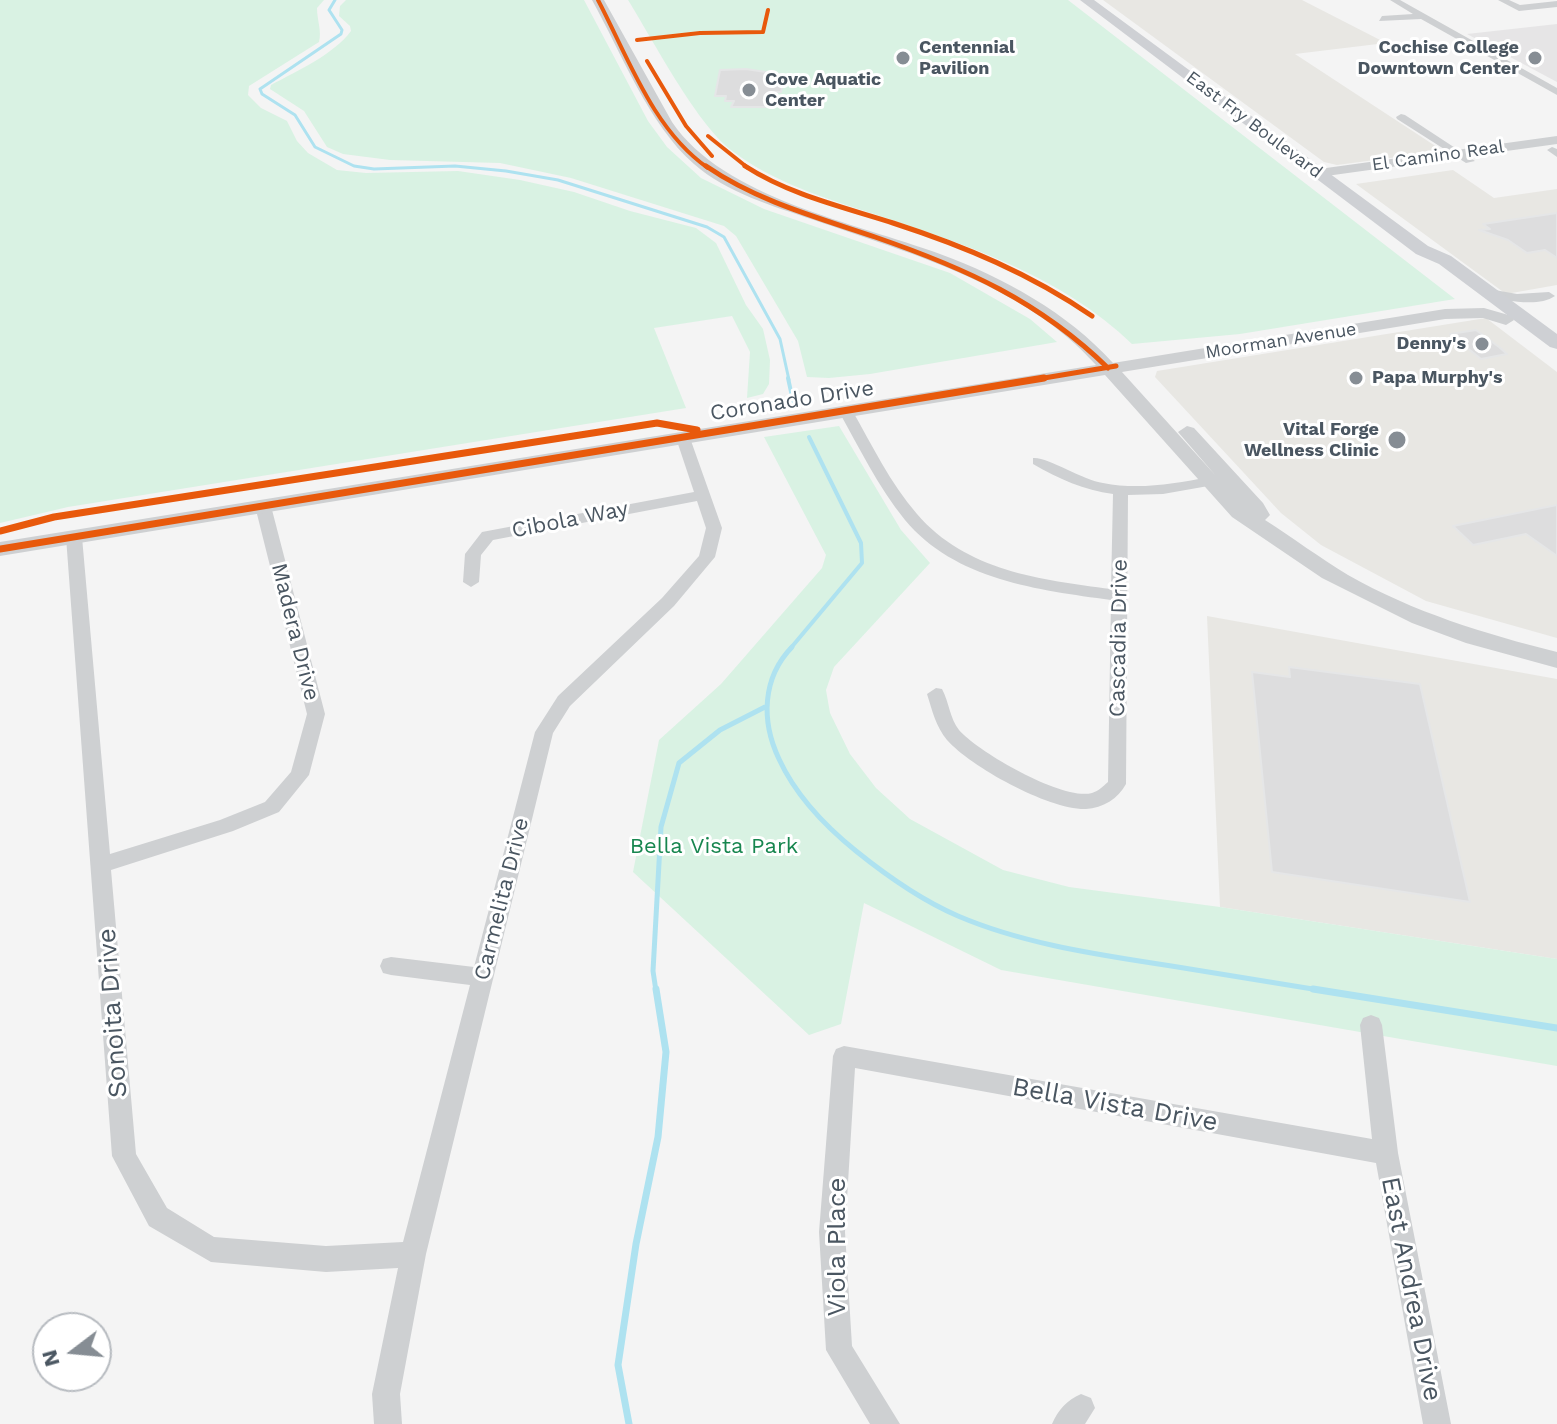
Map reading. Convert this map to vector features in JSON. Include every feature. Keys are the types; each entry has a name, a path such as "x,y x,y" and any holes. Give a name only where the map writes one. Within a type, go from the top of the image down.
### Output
{"main road":[{"name":"East Fry Boulevard","path":"1086,0 1422,250 1429,263 1486,298 1557,359"},
{"name":"East Fry Boulevard","path":"1506,314 1557,343"}],"street":[{"path":"598,0 677,140 719,176 781,205 937,258 983,278 1057,320 1117,366 1256,507 1266,528"},
{"path":"611,0 686,126 701,146 726,166 775,191 965,258 1001,274 1083,323 1209,482 1239,513 1266,528 1332,575 1391,604 1456,632 1557,660"},
{"path":"1394,0 1557,92"},
{"path":"1502,0 1519,8 1557,4"},
{"path":"1382,19 1422,16"},
{"path":"1401,117 1464,157"},
{"name":"El Camino Real","path":"1325,178 1464,157 1556,148"},
{"path":"1486,298 1553,296"},
{"path":"1506,314 1553,296"},
{"name":"Moorman Avenue","path":"1445,314 1451,309 1486,298"},
{"name":"Moorman Avenue","path":"1117,366 1445,314 1506,314"},
{"name":"Coronado Drive","path":"0,549 1117,366"},
{"path":"845,410 915,521 959,556 1017,579 1120,596"},
{"name":"Carmelita Drive","path":"388,1424 386,1394 413,1254 544,732 564,701 668,602 707,557 714,528 683,438"},
{"path":"1038,461 1065,478 1121,491 1176,488 1209,482"},
{"name":"Cascadia Drive","path":"936,694 951,733 977,755 1020,779 1079,802 1109,794 1117,784 1121,491"},
{"name":"Cibola Way","path":"471,582 473,554 488,536 704,495"},
{"name":"Madera Drive","path":"102,865 226,826 272,807 300,775 316,714 263,506"},
{"name":"Sonoita Drive","path":"74,537 124,1156 158,1217 211,1249 326,1259 413,1254"},
{"path":"391,966 483,977"},
{"name":"East Andrea Drive","path":"1371,1025 1386,1153 1437,1424"},
{"name":"Bella Vista Drive","path":"844,1056 1386,1153"},
{"name":"Viola Place","path":"844,1056 832,1232 839,1350 886,1424"}],"shaded area":[{"path":"1103,0 1302,0 1386,43 1295,54 1443,151 1337,165 1324,162"},
{"name":"Cochise College Downtown Center","path":"1557,24 1557,82 1467,34"},
{"path":"1453,170 1494,198 1557,189 1557,285 1506,294 1356,184"},
{"path":"1486,318 1557,372 1557,638 1426,601 1321,545 1281,513 1155,377 1157,371"},
{"path":"1207,616 1557,679 1557,959 1220,907"}],"green space":[{"path":"0,0 324,0 317,8 319,42 249,86 248,95 261,108 287,121 297,141 308,153 337,170 366,173 458,171 520,180 574,192 696,228 716,243 746,305 763,329 770,360 769,384 763,394 747,398 750,352 732,316 654,328 686,408 68,507 0,523"},
{"path":"346,0 584,0 648,121 667,147 701,178 764,209 950,273 1030,319 1057,342 870,374 807,377 798,341 736,236 724,226 571,178 500,163 390,160 343,154 327,147 304,111 270,89 271,85 325,55 351,31 339,16 340,6"},
{"path":"628,0 1068,0 1455,299 1240,334 1132,344 1075,299 1011,265 800,188 747,161 731,150 704,121"},
{"name":"Bella Vista Park","path":"839,426 901,530 930,563 834,667 826,690 830,713 850,754 876,788 910,819 1003,870 1069,887 1557,959 1557,1066 1001,970 864,903 841,1024 809,1035 633,872 659,740 721,684 822,568 826,555 764,437"}],"building":[{"name":"Cove Aquatic Center","path":"746,69 785,75 781,92 769,92 765,107 731,107 734,101 725,101 726,96 715,96 720,70"},
{"path":"1557,213 1557,258 1545,250 1527,253 1508,240 1479,230 1490,229 1483,224"},
{"name":"Denny's","path":"1476,330 1507,354 1481,359 1450,334"},
{"path":"1557,505 1557,556 1526,534 1473,545 1453,526"},
{"path":"1289,667 1420,684 1470,902 1272,872 1252,672 1290,677"}],"waterway":[{"path":"335,0 329,10 342,30 341,34 260,89 262,94 295,115 315,147 354,166 374,169 455,166 558,180 707,227 724,237 780,339 789,380"},
{"path":"788,378 793,401"},
{"path":"790,649 862,563 861,543 809,437"},
{"path":"792,647 775,672 768,700 769,730 779,759 803,798 822,821 905,887 958,916 1029,940 1325,991"},
{"path":"656,991 653,971 661,827 679,763 720,730 765,707"},
{"path":"629,1424 618,1365 636,1244 658,1137 666,1052 656,989"},
{"path":"1313,989 1557,1028"}],"cycle path":[{"path":"598,0 663,121 687,151 704,165 740,187 779,204 913,250 983,279 1049,317 1108,368"},
{"path":"637,40 700,33 763,32 768,10"},
{"path":"647,61 686,126 712,156"},
{"path":"708,136 727,154 771,180 819,200 946,241 997,262 1046,286 1092,316"},
{"path":"0,549 1116,366"},
{"path":"0,531 54,517 657,423 697,430"}],"place":[{"name":"Centennial Pavilion","path":"903,58"},
{"name":"Cochise College Downtown Center","path":"1535,58"},
{"name":"Cove Aquatic Center","path":"749,90"},
{"name":"Denny's","path":"1482,344"},
{"name":"Papa Murphy's","path":"1356,378"},
{"name":"Vital Forge Wellness Clinic","path":"1397,440"}]}
